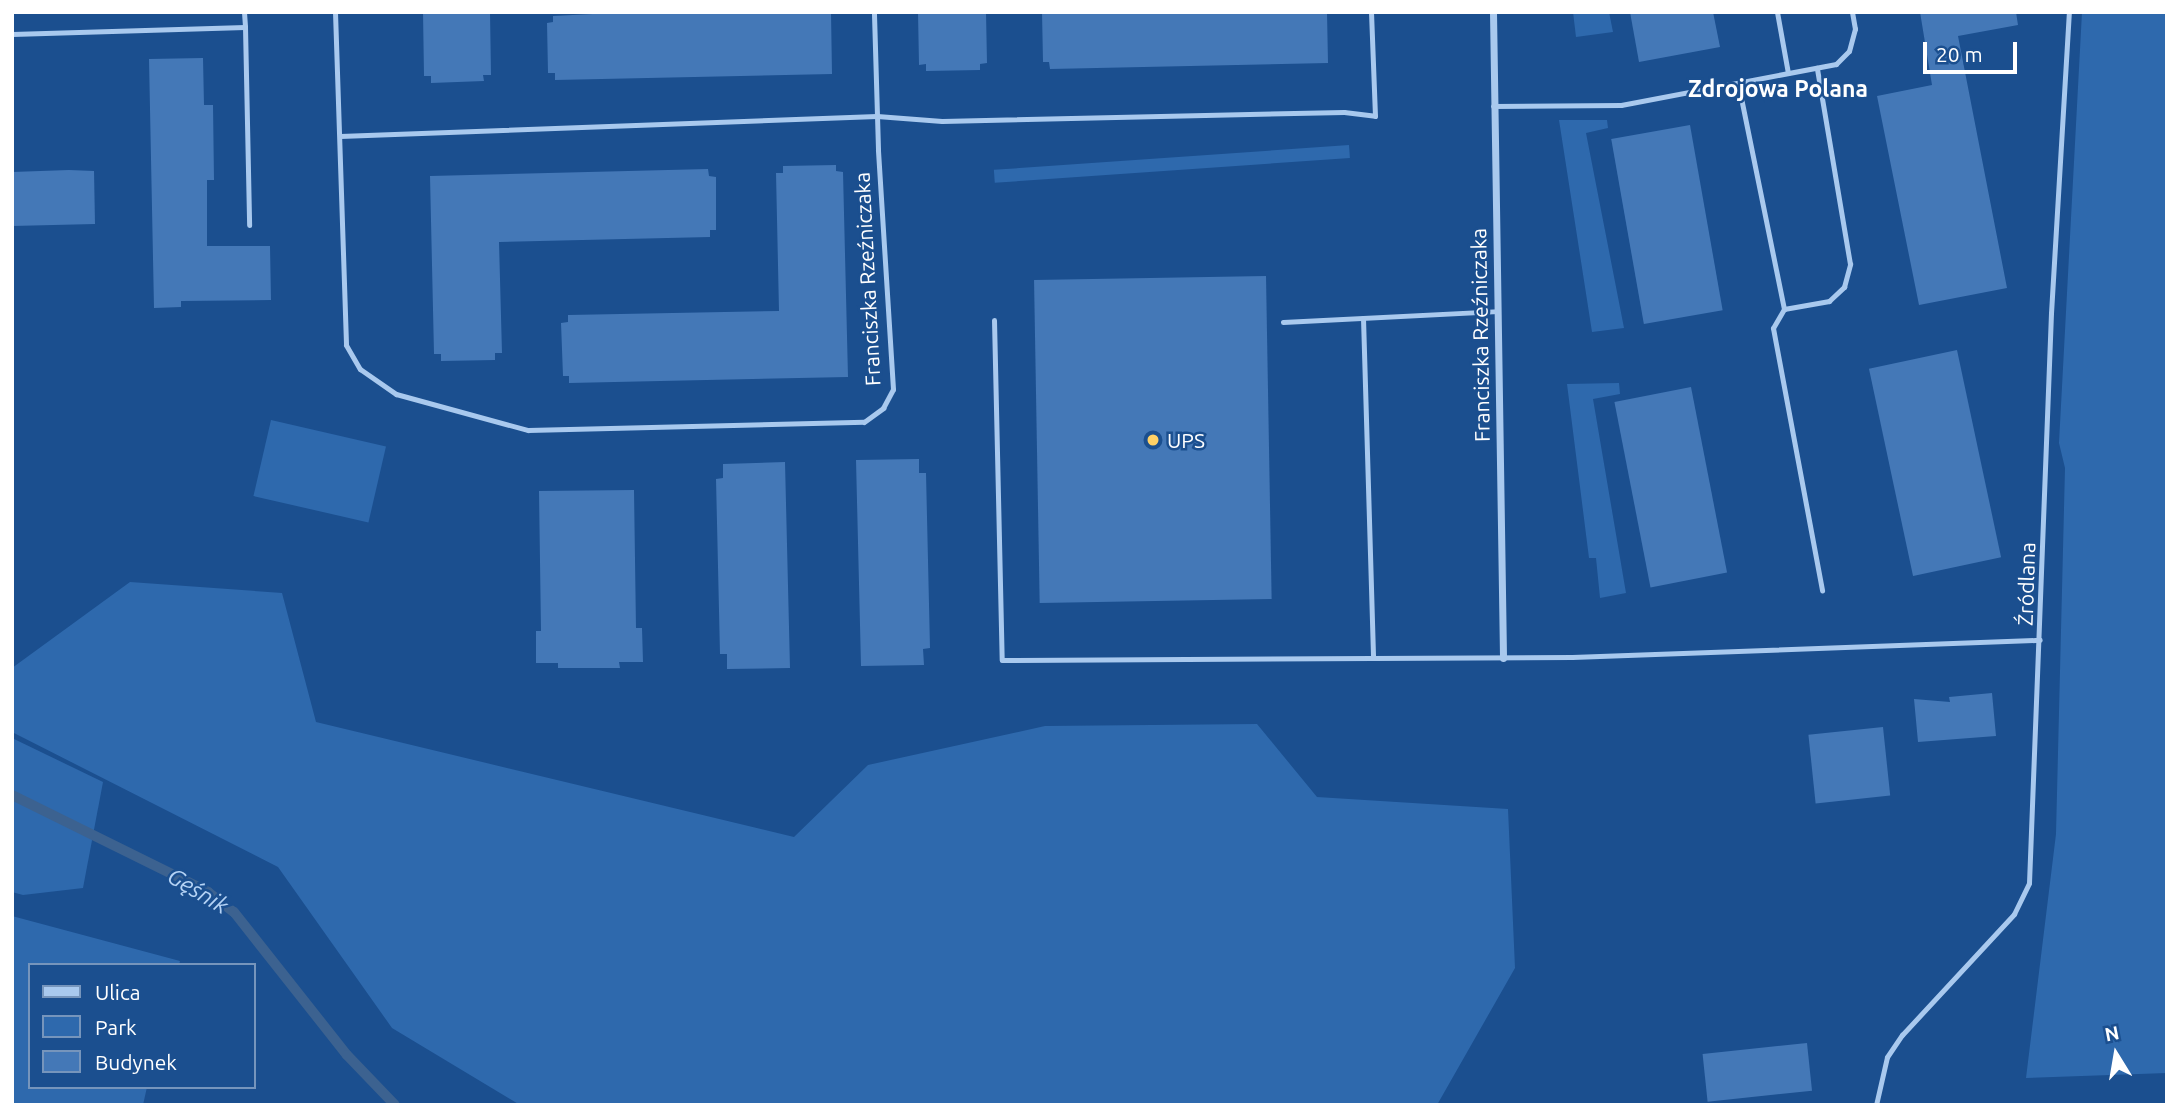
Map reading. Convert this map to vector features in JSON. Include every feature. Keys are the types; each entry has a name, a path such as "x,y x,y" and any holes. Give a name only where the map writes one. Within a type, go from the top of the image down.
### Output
{"street":[{"name":"Franciszka Rzeźniczaka","path":"1493,12 1503,658"}],"lane":[{"path":"244,12 248,225"},
{"name":"Franciszka Rzeźniczaka","path":"335,12 346,345 360,369 396,394 528,430 864,422 883,408 892,389 874,12"},
{"path":"340,136 877,116 942,121 1344,112 1375,116 1371,12"},
{"path":"1777,12 1788,73"},
{"path":"1493,106 1621,105 1836,64 1849,51 1855,29 1852,12"},
{"name":"Źródlana","path":"1876,1105 1887,1057 1902,1035 2014,914 2029,883 2051,313 2069,12"},
{"path":"12,34 245,27"},
{"path":"1784,309 1829,301 1844,287 1850,264 1817,68"},
{"path":"1738,83 1784,309 1773,328 1822,590"},
{"path":"1283,322 1497,311"},
{"path":"1363,318 1373,656"},
{"path":"993,320 1003,660 1373,656 1503,658 2040,640"}],"green space":[{"path":"1573,12 1609,12 1613,32 1576,37"},
{"path":"2082,12 2167,12 2167,1073 2026,1078 2056,834 2065,468 2059,443"},
{"path":"1559,120 1607,120 1608,128 1586,133 1624,328 1592,332"},
{"path":"1349,145 1350,158 995,183 994,170"},
{"path":"1619,383 1620,394 1593,399 1626,593 1600,598 1596,558 1589,558 1567,384"},
{"path":"271,420 386,447 368,523 253,496"},
{"path":"130,582 282,593 316,722 794,837 868,765 1045,726 1257,724 1317,797 1508,809 1515,968 1437,1105 520,1105 392,1028 278,867 12,732 12,668"},
{"path":"12,738 103,782 83,888 23,895 12,892"},
{"path":"12,916 180,961 28,963 28,1089 147,1089 143,1105 12,1105"}],"building":[{"path":"423,12 490,12 491,75 483,75 484,81 431,83 431,76 424,76"},
{"path":"633,12 831,12 832,74 555,80 555,73 548,73 547,23 553,22 553,16"},
{"path":"918,12 986,12 987,63 980,64 980,70 926,71 926,64 919,65"},
{"path":"1042,12 1327,12 1328,63 1050,69 1049,62 1043,62"},
{"path":"1630,12 1713,12 1720,47 1639,62"},
{"path":"1920,12 2016,12 2018,25 1958,36 2007,288 1919,305 1877,96 1932,85"},
{"path":"203,58 204,105 213,105 214,180 207,180 207,246 270,246 271,300 181,301 181,307 154,308 149,59"},
{"path":"1690,125 1723,310 1644,324 1611,139"},
{"path":"836,165 836,171 843,172 848,377 569,383 569,376 563,376 561,323 568,322 568,315 779,311 776,173 783,173 783,166"},
{"path":"708,169 709,176 716,177 716,230 710,230 710,237 499,242 502,353 495,353 495,360 441,361 441,354 434,354 430,176"},
{"path":"94,171 95,224 12,226 12,172"},
{"name":"UPS","path":"1266,276 1272,599 1040,603 1034,280"},
{"path":"1957,350 2001,557 1913,576 1869,369"},
{"path":"1691,387 1727,573 1650,587 1614,402"},
{"path":"919,459 919,473 926,473 930,648 923,649 924,665 861,666 856,460"},
{"path":"785,462 790,668 727,669 727,654 720,654 716,479 723,478 723,464"},
{"path":"634,490 636,628 642,628 643,662 619,662 620,668 558,668 558,663 536,663 536,631 541,631 539,491"},
{"path":"1992,693 1996,736 1918,742 1914,699 1950,702 1949,697"},
{"path":"1883,727 1890,796 1816,803 1808,735"},
{"path":"1807,1043 1812,1091 1708,1102 1703,1054"}],"waterway":[{"name":"Gęśnik","path":"12,795 208,892 234,912 347,1055 395,1105"}],"place":[{"name":"UPS","path":"1153,440"}],"district":[{"name":"Zdrojowa Polana","path":"1778,89"}]}
